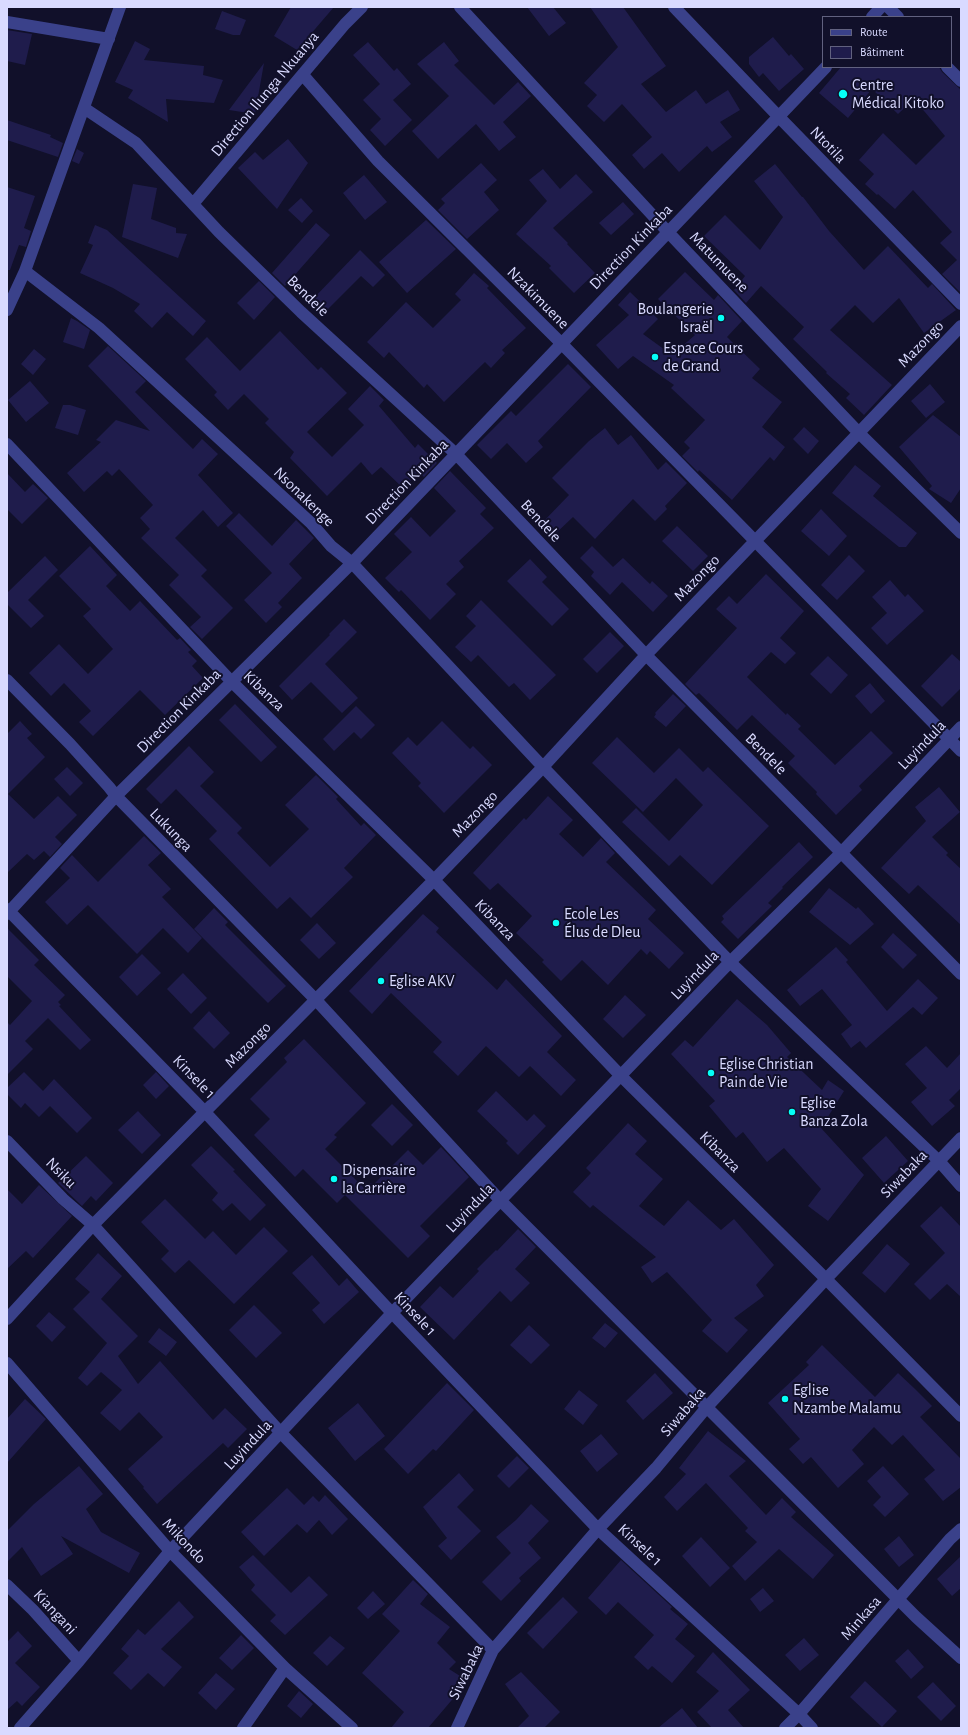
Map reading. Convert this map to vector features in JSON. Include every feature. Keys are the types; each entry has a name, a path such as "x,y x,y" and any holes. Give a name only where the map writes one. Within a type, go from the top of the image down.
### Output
{"street":[{"path":"7,310 25,271 120,7"},
{"name":"Direction Ilunga Nkuanya","path":"193,204 345,24 362,7"},
{"name":"Matumuene","path":"460,7 668,232 859,433 961,533"},
{"name":"Ntotila","path":"674,7 961,304"},
{"path":"873,16 882,7"},
{"path":"888,7 897,16"},
{"path":"7,22 109,39"},
{"name":"Direction Kinkaba","path":"8,911 116,796 231,681 352,564 561,343 825,68"},
{"path":"948,68 961,81"},
{"name":"Nzakimuene","path":"303,75 378,161 561,343 961,751"},
{"name":"Bendele","path":"84,108 136,143 219,232 301,312 456,454 646,655 961,974"},
{"name":"Nsonakenge","path":"25,271 100,328 311,523 331,546 352,564 543,767 730,962 939,1161 961,1186"},
{"name":"Mazongo","path":"7,1319 93,1225 434,880 543,767 755,540 961,326"},
{"name":"Kibanza","path":"7,444 231,681 434,880 621,1076 826,1279 961,1416"},
{"name":"Lukunga","path":"7,680 70,744 116,796 316,1000 500,1200 898,1599 961,1658"},
{"name":"Luyindula","path":"20,1728 79,1661 170,1551 392,1313 730,962 841,853 961,727"},
{"name":"Kinsele 1","path":"8,911 205,1112 392,1313 598,1529 800,1714 812,1728"},
{"name":"Siwabaka","path":"457,1728 493,1650 598,1529 656,1468 707,1408 826,1279 961,1138"},
{"name":"Nsiku","path":"7,1141 63,1198 93,1225 281,1433 493,1650"},
{"name":"Mikondo","path":"7,1363 170,1551 286,1668 352,1728"},
{"name":"Minkasa","path":"785,1728 800,1714 898,1599 961,1529"},
{"name":"Kiangani","path":"7,1585 33,1610 79,1661"},
{"path":"243,1728 286,1668"}],"building":[{"path":"291,7 334,7 297,50 274,36"},
{"path":"527,7 553,7 566,23 549,36"},
{"path":"590,7 623,7 666,66 641,84 666,112 696,90 706,104 728,90 740,110 720,122 732,137 712,152 707,146 679,172 662,153 644,169 632,155 652,137 622,104 604,122 587,106 597,95 584,83 618,47"},
{"path":"222,11 246,20 240,35 233,35 215,29"},
{"path":"7,30 32,34 25,65 7,61"},
{"path":"773,37 789,56 791,54 804,69 779,91 763,73 759,77 749,64 749,57"},
{"path":"135,41 150,49 144,60 204,66 203,75 223,80 214,103 166,99 168,122 128,98 133,90 115,82"},
{"path":"368,42 394,71 397,68 411,84 393,100 412,120 385,146 370,130 381,119 363,100 380,84 353,55"},
{"path":"444,42 459,61 454,65 494,105 518,82 531,96 503,122 516,137 499,151 476,124 438,159 412,131 449,96 417,64"},
{"path":"264,63 255,114 229,110"},
{"path":"840,68 940,68 961,90 961,293 942,274 957,260 940,243 952,232 913,190 895,209 865,184 874,174 859,160 883,133 916,165 945,136 914,99 898,114 872,89 848,118 819,93"},
{"path":"7,120 51,135 50,137 63,143 58,157 7,140"},
{"path":"288,139 308,163 277,209 238,168 255,152 263,160"},
{"path":"77,149 84,153 79,164 72,161"},
{"path":"481,163 497,180 484,192 499,210 467,239 438,210 445,203 441,199"},
{"path":"775,164 829,231 864,270 888,246 928,288 932,284 956,310 924,333 899,298 873,323 855,305 830,330 892,385 864,415 846,398 850,394 826,373 827,372 793,339 804,327 761,286 746,303 734,290 745,276 704,236 725,215 760,250 783,217 754,181"},
{"path":"543,169 560,189 576,174 593,192 553,228 595,273 574,293 549,268 551,266 516,234 547,201 529,180"},
{"path":"364,175 387,202 365,220 343,193"},
{"path":"133,184 157,188 151,219 176,228 176,233 187,234 178,258 122,237"},
{"path":"7,187 35,196 24,228 31,231 26,247 19,245 10,270 7,270"},
{"path":"301,198 313,211 302,223 288,210"},
{"path":"623,202 634,214 611,235 599,223"},
{"path":"426,220 456,249 407,293 379,262"},
{"path":"316,223 330,235 285,286 272,273"},
{"path":"95,225 107,230 206,321 193,336 167,312 152,328 134,311 140,304 113,288 80,273 93,245 88,243"},
{"path":"360,250 385,275 373,287 361,276 324,313 311,301"},
{"path":"685,272 714,300 718,295 742,321 727,337 760,369 752,378 782,402 762,427 785,447 774,461 770,457 732,500 699,470 698,472 682,456 690,448 684,442 705,420 671,388 674,385 633,356 618,369 596,345 629,315 618,305 630,292 658,319 643,334 672,355 695,335 658,299"},
{"path":"474,273 489,286 487,288 526,328 502,350 505,353 491,368 485,362 444,402 427,384 424,388 389,352 384,358 367,342 406,302 433,328 461,300 455,294"},
{"path":"259,281 275,297 254,320 237,303"},
{"path":"71,318 90,330 84,349 63,342"},
{"path":"280,331 318,370 321,367 347,393 307,432 332,457 364,425 348,409 370,386 384,400 379,406 415,448 418,444 437,463 424,477 419,472 403,488 381,467 372,475 361,462 327,496 290,458 294,452 265,423 269,419 244,394 228,410 214,395 217,392 185,359 207,337 240,371"},
{"path":"108,346 146,381 135,392 193,449 202,439 218,454 198,475 233,513 218,527 203,510 175,538 207,570 201,576 233,608 202,639 190,627 201,617 169,585 179,575 141,538 150,529 140,518 153,505 119,469 112,476 107,471 84,492 67,473 101,442 96,440 116,420 150,431 88,366"},
{"path":"34,349 46,359 33,375 21,364"},
{"path":"568,364 591,387 538,441 543,447 526,463 507,443 491,459 477,445 511,411 516,416"},
{"path":"30,381 49,403 26,422 8,400"},
{"path":"930,384 945,402 926,418 911,401"},
{"path":"63,405 70,405 86,410 78,435 55,428"},
{"path":"933,415 961,437 961,488 951,503 929,489 932,486 899,447"},
{"path":"804,427 819,441 808,454 793,439"},
{"path":"605,428 618,445 631,435 658,470 666,462 687,483 665,506 667,509 655,521 633,499 595,539 573,517 553,536 541,524 569,495 552,478 589,441"},
{"path":"855,465 881,486 873,496 917,533 906,547 899,547 832,493"},
{"path":"450,471 486,508 480,514 494,528 459,561 464,567 446,584 456,594 430,620 401,590 399,592 385,578 412,552 394,534 411,517 430,537 456,511 434,488"},
{"path":"7,473 25,492 33,484 48,498 22,524 7,509"},
{"path":"821,509 847,536 829,556 801,531"},
{"path":"239,513 272,546 296,520 314,538 289,564 302,578 278,603 282,607 266,623 244,600 272,573 226,526"},
{"path":"677,526 708,556 693,571 662,541"},
{"path":"90,546 117,575 106,586 130,611 140,601 177,640 180,638 191,650 188,652 197,661 192,666 203,678 165,715 140,690 93,736 79,722 91,711 64,683 51,696 29,673 59,644 88,674 113,649 83,616 91,609 59,576"},
{"path":"592,546 613,567 623,558 650,584 652,581 668,596 653,612 622,582 610,595 591,576 594,572 580,558"},
{"path":"849,555 865,571 837,600 821,585"},
{"path":"45,556 58,570 28,600 44,616 31,628 7,604 7,593"},
{"path":"530,559 547,577 542,582 569,609 552,626 507,581"},
{"path":"766,574 804,611 780,638 796,653 785,664 771,652 747,677 786,715 787,713 801,726 798,729 835,765 871,731 893,753 859,786 862,790 836,815 816,794 817,792 788,763 795,756 752,715 737,730 699,693 696,695 685,684 737,628 716,609 729,596 737,604"},
{"path":"890,580 905,597 908,594 924,611 887,645 871,628 887,613 872,597"},
{"path":"481,600 556,675 530,700 514,683 509,687 478,655 471,662 455,647 476,626 466,616"},
{"path":"344,619 357,632 325,664 358,698 342,713 311,682 292,700 279,686"},
{"path":"610,632 624,646 597,673 583,659"},
{"path":"952,654 961,662 961,688 942,707 921,686"},
{"path":"828,656 848,675 831,694 810,674"},
{"path":"870,683 885,701 871,714 855,696"},
{"path":"673,694 686,706 666,727 654,717 656,714 655,713"},
{"path":"235,704 277,747 261,762 219,720"},
{"path":"356,706 375,725 361,739 354,732 334,751 323,739"},
{"path":"20,721 32,734 27,738 45,757 8,794 34,819 58,796 77,815 55,837 62,844 50,857 44,851 34,860 27,854 7,873 7,734"},
{"path":"442,721 470,749 473,746 492,765 444,813 418,786 421,783 392,753 408,737 417,746"},
{"path":"617,737 654,773 679,748 703,772 708,767 769,826 712,885 680,855 669,866 622,822 636,808 669,841 703,805 676,778 643,812 592,763"},
{"path":"189,746 214,772 200,786 242,828 237,833 270,867 309,829 285,805 316,775 338,797 336,799 361,826 364,823 376,835 344,868 353,877 311,918 290,897 277,909 209,839 217,831 176,789 161,804 146,789"},
{"path":"67,767 83,783 70,796 54,779"},
{"path":"939,787 960,812 932,837 948,853 946,855 961,869 961,925 918,885 909,894 881,868 926,821 915,807"},
{"path":"548,796 573,820 559,834 583,857 601,838 615,853 606,862 656,910 648,919 684,953 669,969 650,951 647,955 641,949 608,985 582,960 561,981 542,962 544,960 516,933 532,916 498,883 490,890 473,873 524,818 526,820"},
{"path":"144,836 161,853 148,865 171,889 162,897 202,938 188,953 163,928 137,954 88,905 67,925 45,902 70,878 60,868 72,855 98,882"},
{"path":"799,842 813,857 768,903 772,906 738,939 721,922 724,919 722,916"},
{"path":"829,888 856,909 858,907 874,924 850,945 809,912"},
{"path":"214,908 228,922 225,925 286,986 268,1003 194,929"},
{"path":"423,914 439,928 436,932 497,990 506,979 562,1036 547,1052 576,1080 561,1096 530,1066 519,1077 486,1046 458,1076 433,1052 442,1042 391,993 372,1014 349,991"},
{"path":"317,923 336,943 319,959 300,940"},
{"path":"7,928 39,960 34,965 65,995 58,1002 61,1005 59,1006 91,1040 80,1050 48,1018 25,1041 33,1049 7,1075 7,1022 10,1025 32,1001 7,976"},
{"path":"893,933 917,955 903,969 881,947"},
{"path":"836,947 848,960 846,962 887,1011 918,979 938,998 922,1015 913,1007 866,1048 860,1041 851,1048 841,1034 852,1025 822,989 800,1006 787,990"},
{"path":"142,954 161,973 137,996 119,977"},
{"path":"183,973 207,998 191,1014 167,989"},
{"path":"625,995 646,1015 623,1038 603,1019"},
{"path":"737,999 767,1025 791,1053 787,1057 822,1090 828,1080 844,1091 821,1128 864,1175 828,1221 808,1206 821,1189 784,1148 767,1162 743,1132 736,1138 709,1106 715,1101 671,1054 685,1040 693,1047"},
{"path":"209,1011 230,1033 214,1049 193,1028"},
{"path":"304,1039 366,1103 334,1135 337,1137 325,1149 365,1189 371,1183 373,1185 408,1150 423,1165 441,1147 469,1177 420,1226 430,1236 408,1258 345,1195 337,1203 303,1169 295,1177 254,1135 270,1119 250,1099 287,1062 284,1058"},
{"path":"926,1046 947,1068 961,1053 961,1088 949,1100 955,1106 932,1126 911,1102 927,1088 905,1064"},
{"path":"24,1072 43,1091 54,1079 92,1118 77,1133 50,1106 39,1117 25,1103 21,1108 7,1094 7,1088"},
{"path":"156,1072 169,1086 156,1099 143,1085"},
{"path":"496,1091 527,1121 534,1114 546,1126 518,1155 506,1143 508,1141 477,1111"},
{"path":"392,1104 413,1125 392,1146 371,1125"},
{"path":"138,1111 161,1135 142,1154 118,1130"},
{"path":"628,1123 647,1141 635,1154 663,1179 639,1206 664,1226 688,1200 721,1230 734,1219 774,1265 756,1285 764,1296 734,1318 748,1330 727,1353 702,1331 712,1320 667,1272 652,1283 641,1267 656,1257 593,1205 590,1208 573,1192 591,1173 586,1168"},
{"path":"886,1136 908,1161 884,1183 862,1158"},
{"path":"211,1146 266,1205 250,1221 232,1203 223,1211 212,1200 218,1193 191,1165"},
{"path":"86,1156 113,1183 96,1201 91,1196 82,1206 58,1183"},
{"path":"39,1185 72,1216 33,1258 26,1251 7,1269 7,1189 22,1204"},
{"path":"165,1199 205,1239 213,1231 236,1255 264,1227 288,1251 234,1304 189,1260 175,1273 161,1259 169,1251 141,1222"},
{"path":"941,1206 961,1227 961,1297 947,1284 930,1300 914,1284 945,1253 920,1226"},
{"path":"518,1229 536,1247 515,1269 530,1283 511,1302 500,1291 454,1340 420,1307 440,1286 453,1298 479,1271 477,1269"},
{"path":"887,1244 910,1264 885,1293 862,1273"},
{"path":"98,1253 122,1276 101,1299 138,1336 118,1356 138,1384 160,1361 213,1420 225,1408 247,1429 228,1448 223,1443 157,1504 128,1469 163,1437 139,1412 120,1431 100,1413 122,1390 101,1372 87,1386 78,1378 107,1343 73,1309 90,1292 75,1279"},
{"path":"312,1255 339,1286 347,1278 359,1292 324,1324 312,1310 320,1303 292,1273"},
{"path":"254,1305 282,1333 256,1358 229,1330"},
{"path":"49,1312 66,1327 52,1342 36,1326"},
{"path":"605,1323 618,1333 605,1348 592,1338"},
{"path":"529,1325 550,1345 531,1364 510,1345"},
{"path":"159,1328 177,1342 166,1356 148,1342"},
{"path":"822,1345 875,1397 898,1373 932,1406 920,1417 961,1459 961,1487 943,1501 924,1479 935,1470 903,1435 892,1445 874,1427 852,1450 864,1464 838,1488 811,1457 803,1464 789,1449 800,1439 768,1403 809,1365 806,1362"},
{"path":"655,1373 673,1393 643,1420 626,1401"},
{"path":"447,1383 474,1410 436,1451 433,1449 408,1474 384,1449"},
{"path":"579,1390 598,1405 583,1425 564,1409"},
{"path":"25,1399 46,1419 7,1463 7,1419"},
{"path":"358,1403 385,1436 355,1461 328,1428"},
{"path":"708,1431 746,1461 729,1476 766,1515 782,1498 796,1512 791,1517 834,1555 813,1579 779,1549 745,1581 732,1566 757,1542 745,1531 748,1528 706,1483 677,1511 664,1497 686,1474 679,1468"},
{"path":"601,1434 618,1454 597,1472 580,1451"},
{"path":"517,1456 529,1468 509,1488 497,1476"},
{"path":"79,1466 103,1494 86,1509 101,1532 140,1553 129,1573 61,1536 73,1554 41,1576 22,1547 7,1562 7,1531 34,1504"},
{"path":"883,1466 909,1494 885,1517 873,1505 881,1497 867,1481"},
{"path":"459,1473 474,1490 457,1507 481,1531 451,1560 438,1546 447,1538 423,1507"},
{"path":"287,1488 304,1505 313,1496 319,1502 325,1495 348,1519 332,1535 319,1520 307,1533 297,1524 264,1556 241,1532"},
{"path":"531,1504 549,1521 528,1543 541,1558 519,1578 521,1581 501,1601 482,1582 511,1553 496,1537 516,1520"},
{"path":"899,1536 914,1555 899,1567 884,1549"},
{"path":"701,1537 730,1568 710,1587 682,1556"},
{"path":"253,1555 291,1593 309,1576 328,1595 285,1635 270,1621 276,1615 251,1590 255,1585 239,1567"},
{"path":"961,1556 961,1588 952,1596 937,1579"},
{"path":"621,1560 672,1607 670,1609 688,1624 675,1639 695,1656 672,1683 652,1666 648,1670 634,1657 654,1635 618,1602 606,1615 588,1598"},
{"path":"413,1580 428,1594 420,1604 450,1627 437,1643 456,1662 449,1669 468,1681 428,1728 391,1728 404,1712 362,1673 400,1631 382,1614"},
{"path":"763,1588 774,1601 760,1612 750,1599"},
{"path":"373,1591 385,1604 368,1619 357,1608"},
{"path":"563,1597 578,1612 543,1649 527,1633"},
{"path":"179,1601 194,1617 161,1649 182,1667 164,1687 148,1673 131,1690 113,1673 129,1656 121,1649 138,1629 145,1635"},
{"path":"18,1631 32,1646 15,1663 40,1687 22,1706 17,1701 7,1710 7,1642"},
{"path":"241,1635 254,1648 232,1670 219,1658"},
{"path":"330,1636 345,1648 327,1666 313,1653"},
{"path":"804,1638 819,1655 800,1671 785,1655"},
{"path":"908,1649 924,1667 911,1679 895,1661"},
{"path":"713,1652 750,1690 728,1710 744,1728 712,1728 697,1712 719,1691 696,1672"},
{"path":"521,1672 560,1712 544,1728 517,1728 529,1716 505,1684"},
{"path":"216,1673 235,1689 216,1710 198,1693"},
{"path":"865,1681 897,1711 882,1727 850,1697"},
{"path":"933,1682 956,1706 941,1721 917,1697"},
{"path":"299,1691 313,1704 301,1718 287,1706"},
{"path":"682,1708 698,1728 658,1728"}],"place":[{"name":"Centre Médical Kitoko","path":"843,94"},
{"name":"Boulangerie Israël","path":"721,318"},
{"name":"Espace Cours de Grand","path":"655,357"},
{"name":"Ecole Les Élus de DIeu","path":"556,923"},
{"name":"Eglise AKV","path":"381,981"},
{"name":"Eglise Christian Pain de Vie","path":"711,1073"},
{"name":"Eglise Banza Zola","path":"792,1112"},
{"name":"Dispensaire la Carrière","path":"334,1179"},
{"name":"Eglise Nzambe Malamu","path":"785,1399"}]}
